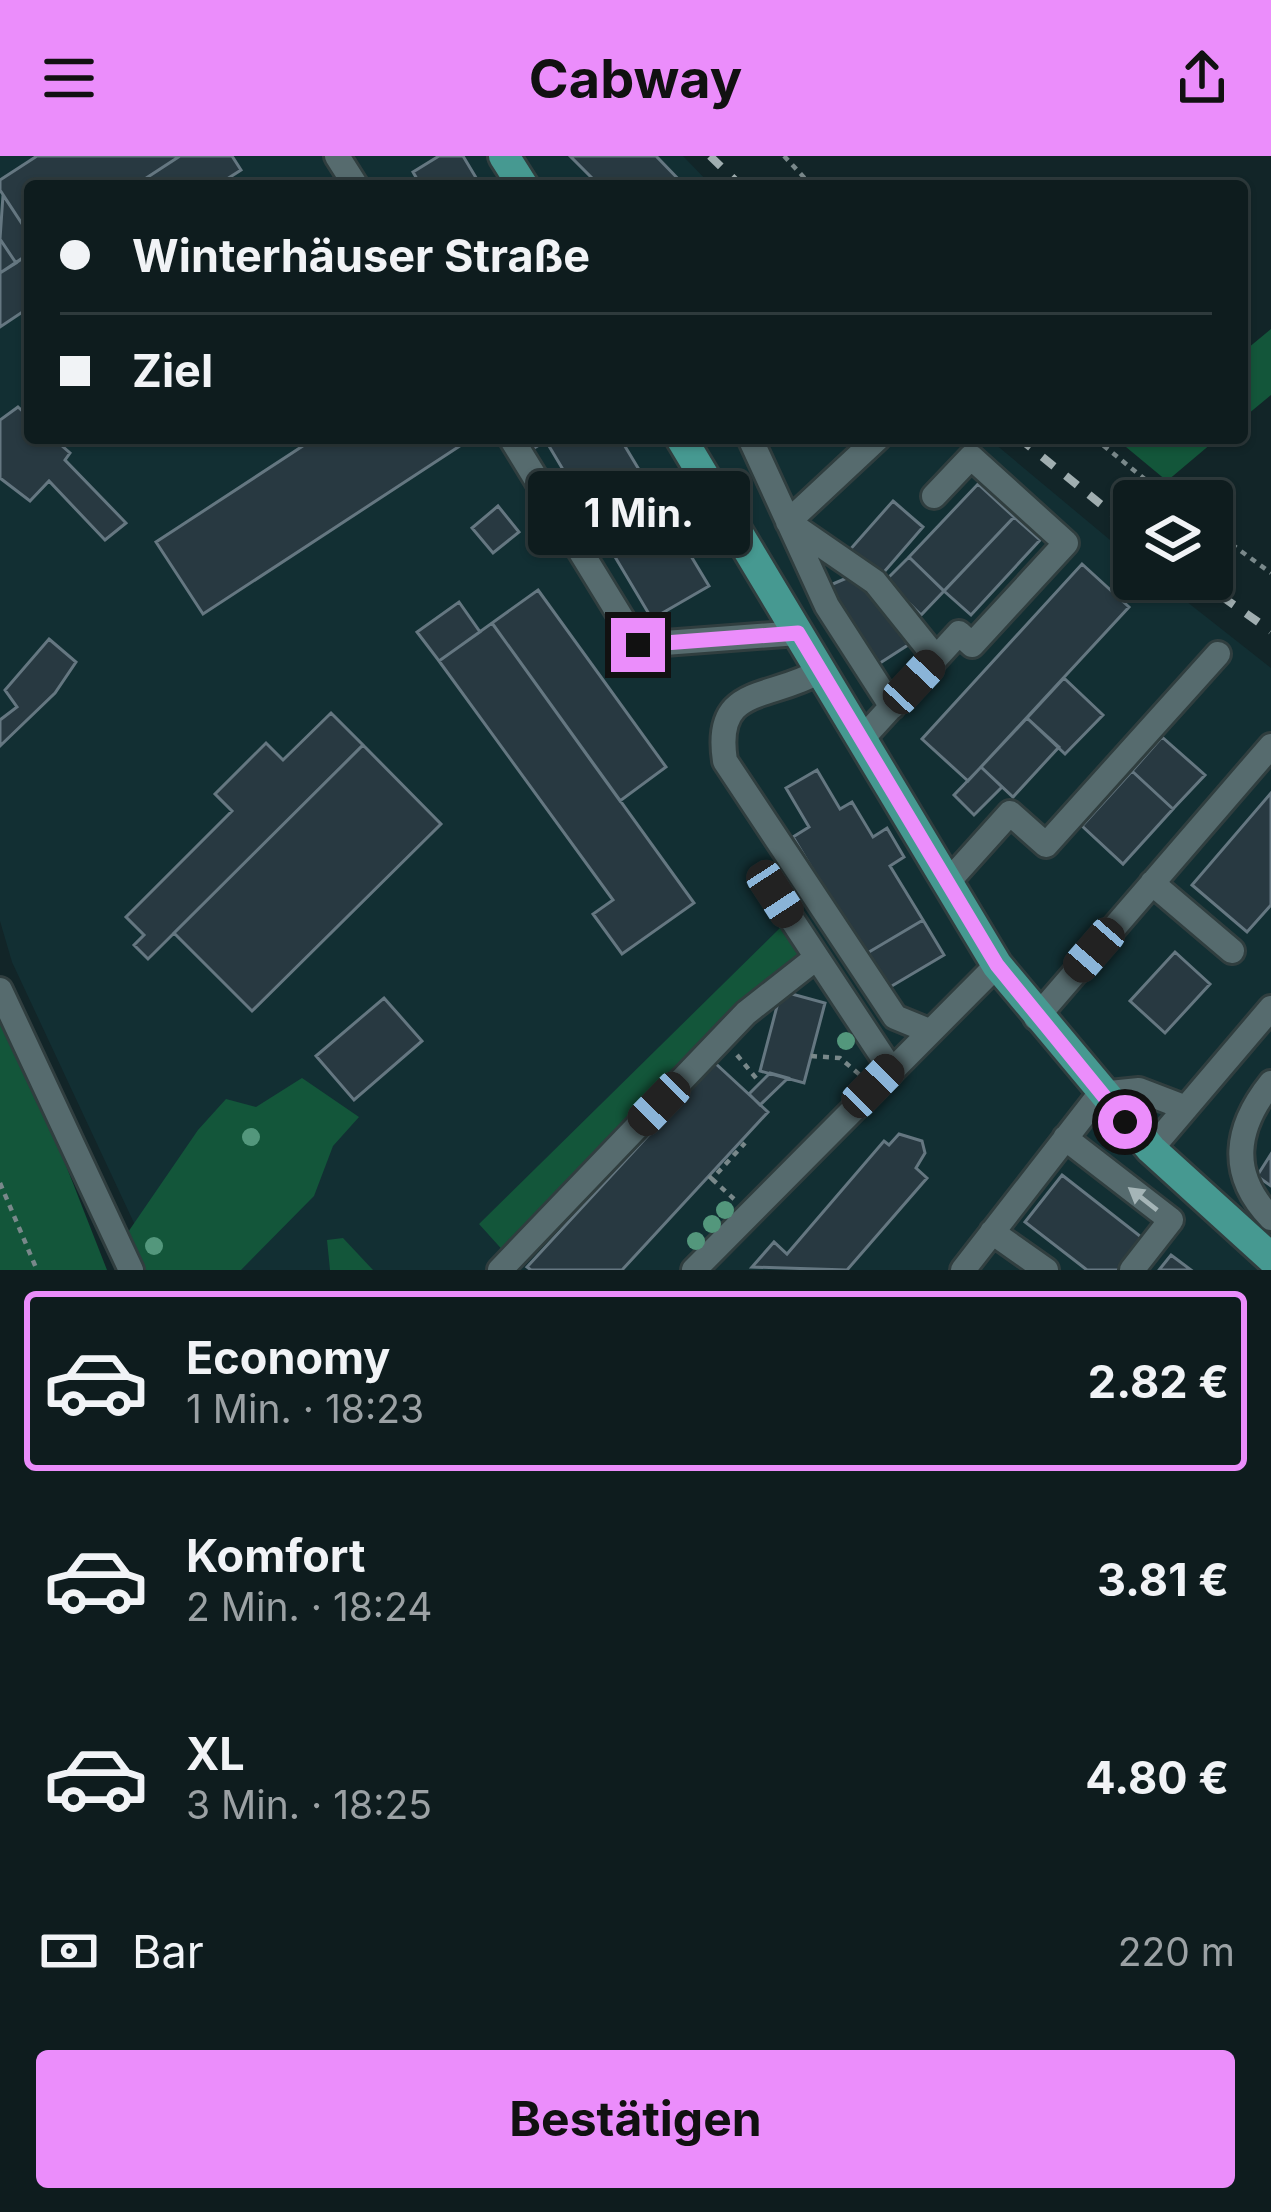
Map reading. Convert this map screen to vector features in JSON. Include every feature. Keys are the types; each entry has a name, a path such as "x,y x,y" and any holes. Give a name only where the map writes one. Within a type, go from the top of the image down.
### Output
{"main road":[{"path":"686,444 997,965 1036,1018 1150,1149 1271,1258"}],"street":[{"path":"515,444 638,645 798,633"},
{"path":"753,444 827,606 892,707"},
{"path":"788,522 872,444"},
{"path":"860,741 959,633 972,645 1066,543 971,457 934,496"},
{"path":"788,522 875,582 936,658"},
{"path":"948,882 1010,813 1046,845 1218,654"},
{"path":"820,671 735,703 720,728 725,761 895,1017 929,1030"},
{"path":"1036,1018 1271,746"},
{"path":"1153,883 1232,950"},
{"path":"775,894 881,1077"},
{"path":"500,1270 723,1037 816,958"},
{"path":"694,1270 997,965"},
{"path":"0,990 130,1270"},
{"path":"1150,1149 1271,1007"},
{"path":"1271,1083 1242,1125 1239,1148 1252,1195 1271,1218"},
{"path":"962,1270 1100,1094 1138,1090 1186,1108"},
{"path":"1065,1138 1171,1220 1132,1270"},
{"path":"992,1232 1046,1270"}],"path":[{"path":"784,156 806,180"},
{"path":"1101,444 1146,480"},
{"path":"1233,545 1271,573"},
{"path":"723,1037 760,1083"},
{"path":"811,1056 840,1058 881,1077"},
{"path":"713,1180 745,1143"},
{"path":"0,1183 37,1270"}],"shaded area":[{"path":"0,156 683,156 706,180 24,180 24,444 995,444 1113,542 1113,600 1185,600 1271,668 1271,1270 156,1270 12,962 0,921"}],"green space":[{"path":"1271,329 1271,395 1248,414 1248,348"},
{"path":"1211,444 1168,480 1126,447"},
{"path":"780,928 802,954 507,1255 479,1224"},
{"path":"0,997 107,1270 0,1270"},
{"path":"302,1078 359,1117 333,1146 314,1196 241,1270 142,1270 126,1235 198,1130 226,1099 256,1107"},
{"path":"343,1238 373,1270 330,1270 327,1240"}],"building":[{"path":"37,156 180,156 143,180 24,180 24,227 0,190 0,180"},
{"path":"180,156 232,156 241,170 225,180 143,180"},
{"path":"439,156 463,156 477,180 418,180 413,172"},
{"path":"570,156 656,156 679,180 594,180"},
{"path":"3,195 24,227 24,257 16,263 0,239"},
{"path":"0,239 16,263 0,273"},
{"path":"24,257 24,311 0,327 0,273"},
{"path":"18,407 24,412 24,444 60,444 70,453 65,460 126,523 105,540 49,481 30,501 0,478 0,420"},
{"path":"306,444 463,444 203,614 156,542"},
{"path":"548,444 624,444 709,586 652,619"},
{"path":"978,484 1014,517 944,591 909,557"},
{"path":"893,501 923,527 878,579 847,553"},
{"path":"498,506 519,532 493,553 472,528"},
{"path":"1014,517 1040,540 971,615 944,591"},
{"path":"909,557 944,591 921,615 886,580"},
{"path":"1082,564 1113,592 1113,600 1129,607 968,781 922,739"},
{"path":"856,574 871,586 908,645 877,665 828,586"},
{"path":"538,590 666,767 620,801 492,623"},
{"path":"459,602 480,632 439,661 417,632"},
{"path":"492,623 694,903 622,954 593,914 613,900 439,661"},
{"path":"49,639 76,662 55,693 0,746 0,720 17,707 5,690"},
{"path":"1064,678 1103,715 1065,754 1027,718"},
{"path":"331,713 363,745 148,959 134,945 144,935 126,917 232,811 215,794 266,743 283,760"},
{"path":"1027,718 1059,747 1013,797 981,767"},
{"path":"1162,737 1205,775 1173,809 1132,771"},
{"path":"363,745 441,824 252,1011 174,933"},
{"path":"981,767 1002,787 974,815 954,795"},
{"path":"817,770 840,809 852,802 873,837 887,828 904,857 890,866 923,920 864,955 793,837 809,827 786,788"},
{"path":"1132,771 1173,809 1123,864 1082,826"},
{"path":"1271,793 1271,905 1247,932 1192,885"},
{"path":"923,920 944,955 885,990 864,955"},
{"path":"1175,952 1210,984 1165,1033 1130,1001"},
{"path":"781,991 825,1003 804,1083 760,1071"},
{"path":"384,998 422,1041 354,1100 316,1056"},
{"path":"715,1063 768,1112 622,1270 527,1267"},
{"path":"770,1073 788,1078 760,1105 749,1094"},
{"path":"899,1134 922,1141 925,1153 916,1168 927,1178 847,1270 752,1267 774,1242 787,1254 884,1141 889,1145"},
{"path":"1271,1154 1271,1186 1257,1176"},
{"path":"1062,1175 1145,1240 1122,1270 1087,1270 1025,1222"},
{"path":"1171,1255 1191,1270 1159,1270"}],"railway":[{"path":"710,156 735,180"},
{"path":"1026,444 1113,514"},
{"path":"1227,600 1271,631"}],"route":[{"path":"638,645 798,633 997,965 1125,1122"}]}
